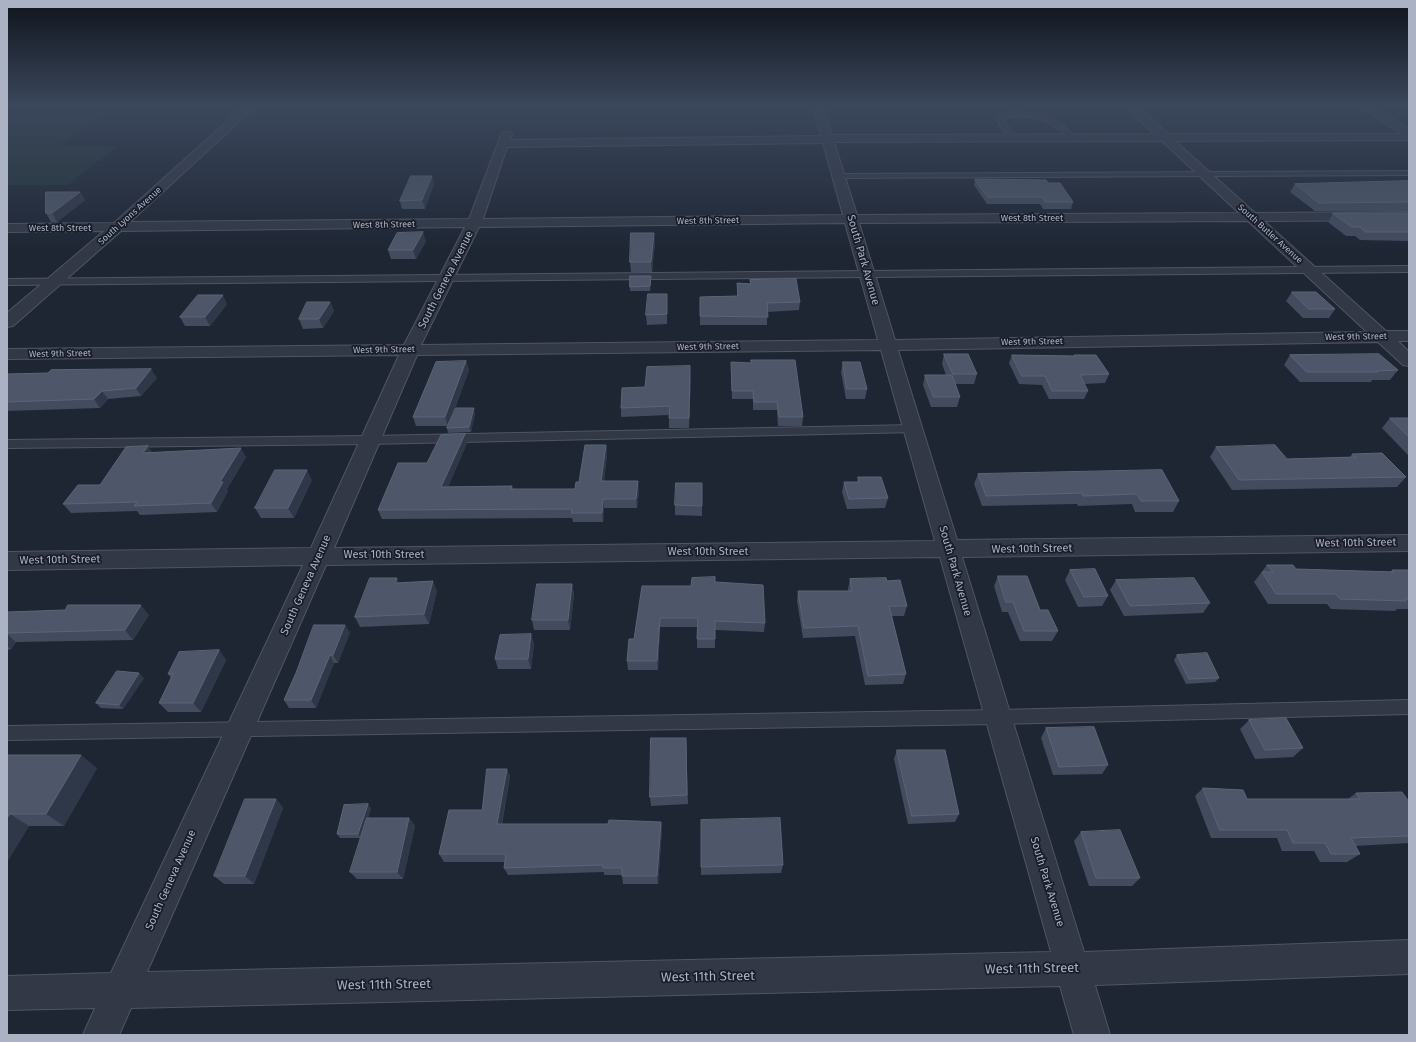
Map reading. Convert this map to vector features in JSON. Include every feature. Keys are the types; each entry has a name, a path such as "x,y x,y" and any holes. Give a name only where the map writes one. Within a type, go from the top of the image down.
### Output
{"street":[{"name":"South Lyons Avenue","path":"7,322 116,228 196,156"},
{"name":"South Geneva Avenue","path":"102,1035 410,350 474,224 499,156"},
{"name":"South Park Avenue","path":"832,156 1092,1035"},
{"name":"South Butler Avenue","path":"1184,156 1409,361"},
{"name":"West 8th Street","path":"7,228 851,219 1409,216"},
{"name":"West 9th Street","path":"7,354 888,345 1409,336"},
{"name":"West 10th Street","path":"7,560 319,555 949,550 1409,542"},
{"name":"West 11th Street","path":"7,994 1072,968 1409,957"}],"lane":[{"path":"838,176 1409,173"},
{"path":"7,282 1409,269"},
{"path":"7,444 370,440 913,429"},
{"path":"7,732 998,717 1409,707"}],"shaded area":[{"path":"7,156 105,156 68,185 7,185"}],"building":[{"path":"411,176 432,176 422,200 400,201"},
{"path":"975,179 1046,180 1048,183 1060,183 1073,202 1045,202 1042,197 988,197"},
{"path":"1409,181 1409,202 1319,203 1295,184"},
{"path":"46,192 80,192 52,213 46,213"},
{"path":"1333,213 1409,213 1409,232 1365,232 1360,227 1352,227"},
{"path":"423,232 413,250 388,250 397,233"},
{"path":"631,233 654,233 651,262 630,262"},
{"path":"630,276 651,276 650,286 630,287"},
{"path":"796,279 800,302 767,303 768,317 700,316 700,297 738,296 737,283 751,284 750,280"},
{"path":"1292,292 1316,292 1335,309 1309,309"},
{"path":"648,294 667,294 667,314 646,315"},
{"path":"198,295 223,295 205,317 180,317"},
{"path":"307,302 330,302 319,319 299,319"},
{"path":"944,354 968,354 977,374 953,374"},
{"path":"1379,354 1398,370 1377,371 1378,372 1307,372 1290,355"},
{"path":"1012,355 1096,355 1109,374 1080,375 1088,391 1052,391 1045,376 1022,376"},
{"path":"751,360 795,360 803,417 779,417 777,402 754,402 753,391 732,391 731,362 751,363"},
{"path":"466,361 445,417 413,417 436,362"},
{"path":"843,362 860,362 867,389 847,389"},
{"path":"690,366 689,418 669,418 670,406 621,408 622,388 645,387 647,367"},
{"path":"151,369 136,388 102,391 94,399 7,402 7,374 48,373 51,370"},
{"path":"925,375 952,375 960,397 934,397"},
{"path":"456,408 474,408 469,427 447,428"},
{"path":"1390,418 1409,418 1409,437"},
{"path":"465,434 441,487 512,486 511,489 575,489 576,482 579,482 585,445 606,445 601,481 638,481 636,499 603,499 602,513 571,513 572,509 378,510 398,463 427,463 441,435"},
{"path":"1275,445 1287,459 1356,457 1352,454 1382,453 1406,477 1239,480 1216,447"},
{"path":"148,446 143,453 241,448 220,482 223,482 211,503 134,506 137,502 63,504 78,485 100,485 126,447"},
{"path":"275,470 307,470 288,508 255,508"},
{"path":"1162,470 1179,501 1141,501 1137,494 1083,496 1082,493 986,496 978,474"},
{"path":"858,477 881,477 888,498 849,499 844,482 859,482"},
{"path":"676,483 702,483 702,506 675,505"},
{"path":"1267,565 1293,565 1296,569 1394,572 1392,570 1409,570 1409,599 1404,599 1406,601 1340,599 1336,594 1276,594 1262,572 1273,572"},
{"path":"1095,569 1108,596 1084,597 1070,570"},
{"path":"998,576 1027,576 1040,610 1048,610 1058,631 1024,631 1013,602 1006,602"},
{"path":"715,577 715,582 763,585 765,623 715,621 715,639 697,639 698,618 660,618 657,661 627,661 629,639 634,639 642,586 691,586 692,578"},
{"path":"370,578 397,578 395,583 433,581 424,614 355,617"},
{"path":"886,578 887,581 900,580 907,606 889,606 906,674 868,676 858,626 804,628 798,591 852,591 850,579"},
{"path":"1194,578 1210,603 1130,606 1116,580"},
{"path":"537,584 572,584 568,620 532,620"},
{"path":"68,605 141,605 125,630 7,633 7,612 65,610"},
{"path":"314,625 345,625 333,655 330,655 311,700 284,700 296,673"},
{"path":"531,634 528,659 495,659 500,635"},
{"path":"219,650 193,703 159,703 173,674 168,674 179,652"},
{"path":"1207,653 1219,678 1189,679 1177,655"},
{"path":"117,671 139,673 119,705 96,703"},
{"path":"1286,718 1303,748 1265,750 1249,720"},
{"path":"1094,727 1108,765 1059,767 1046,728"},
{"path":"651,738 686,738 687,795 650,797"},
{"path":"897,750 945,750 959,814 912,816"},
{"path":"7,755 81,755 46,814 10,814 7,818"},
{"path":"487,769 507,769 497,824 608,824 609,820 661,822 657,876 622,876 622,868 603,868 603,865 504,868 506,854 439,854 449,810 482,810"},
{"path":"1203,788 1243,790 1247,799 1360,799 1356,793 1402,792 1409,802 1409,836 1351,838 1360,854 1331,854 1325,843 1293,843 1287,830 1220,830"},
{"path":"245,799 276,799 245,876 214,876"},
{"path":"368,804 358,834 337,834 344,805"},
{"path":"367,818 409,818 397,872 350,872"},
{"path":"780,818 783,865 701,867 701,820"},
{"path":"1120,830 1140,878 1096,878 1081,832"}]}
